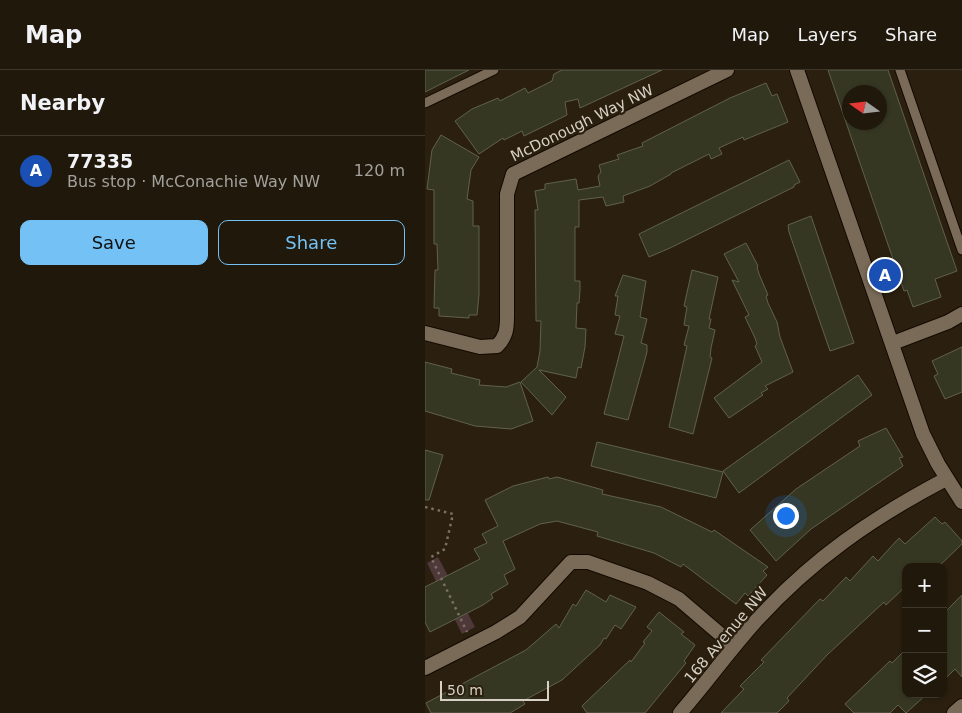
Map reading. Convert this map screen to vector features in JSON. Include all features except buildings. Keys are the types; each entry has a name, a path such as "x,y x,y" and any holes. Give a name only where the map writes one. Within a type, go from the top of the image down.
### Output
{"street":[{"name":"McDonough Way NW","path":"425,333 480,346 497,346 502,341 507,331 507,194 513,174 727,70"},
{"path":"797,70 923,434 946,479 962,502"},
{"path":"893,344 948,322 962,314"},
{"name":"168 Avenue NW","path":"680,713 734,646 778,597 844,540 903,502 946,479"},
{"path":"425,668 496,632 520,617 571,562 588,562 648,583 679,599 734,646"},
{"path":"954,713 962,706"}],"lane":[{"path":"425,103 494,70"},
{"path":"900,70 962,250"}],"path":[{"path":"425,507 453,514 445,549 431,557 468,633"}],"shaded area":[{"path":"438,557 475,627 462,634 427,563"}],"place":[{"name":"77335","path":"885,275"}]}
